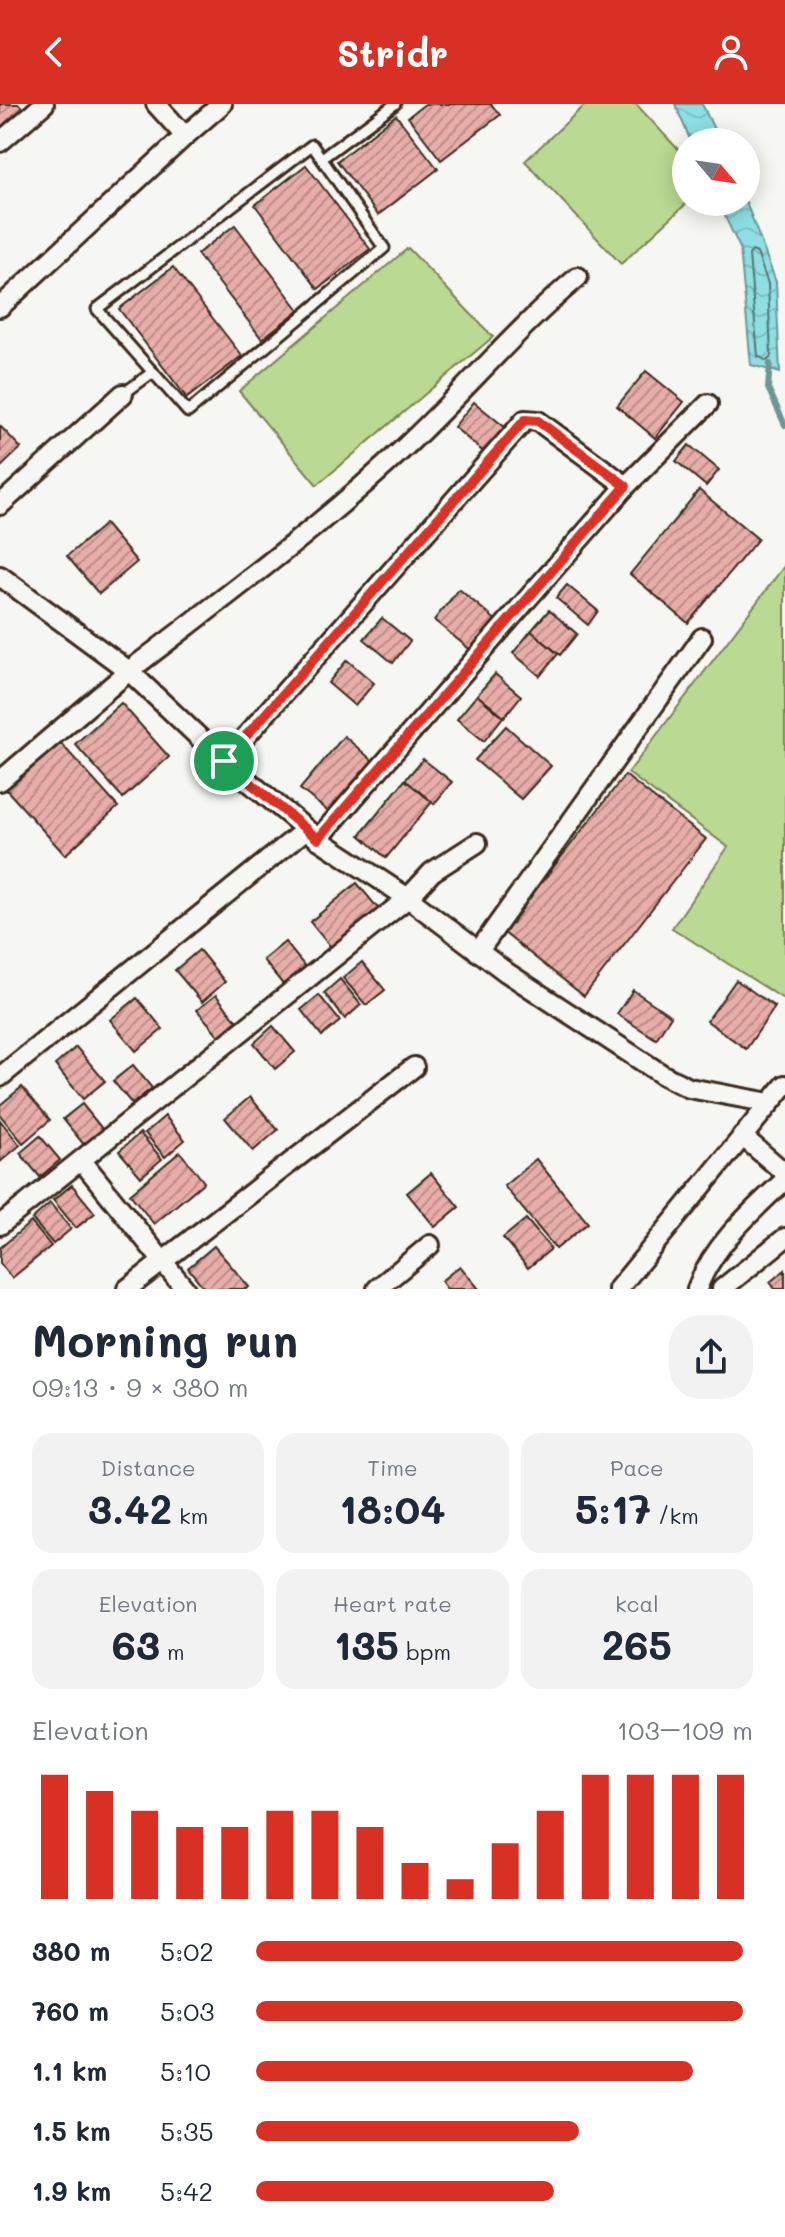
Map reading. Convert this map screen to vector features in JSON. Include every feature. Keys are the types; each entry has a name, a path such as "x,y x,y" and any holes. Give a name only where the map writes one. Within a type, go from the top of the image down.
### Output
{"street":[{"path":"156,104 185,136"},
{"path":"0,307 222,104"},
{"path":"0,142 40,106"},
{"path":"0,781 129,671 327,517 406,447 534,314 578,277"},
{"path":"0,505 123,394"},
{"path":"0,1077 311,835 626,486 708,404"},
{"path":"224,761 525,420 538,421 626,486"},
{"path":"0,576 129,671 224,761 311,835 408,898 478,952 663,1075 689,1088 770,1103"},
{"path":"478,952 702,638"},
{"path":"0,1225 408,898 432,872 477,843"},
{"path":"127,1289 414,1067"},
{"path":"618,1289 785,1085"},
{"path":"742,1136 785,1173"},
{"path":"82,1161 185,1289"},
{"path":"697,1289 702,1275 745,1217 785,1180"},
{"path":"722,1289 785,1238"},
{"path":"377,1289 430,1245"}],"lane":[{"path":"322,158 395,104"},
{"path":"312,145 322,158 384,248 188,412 97,309 312,145"},
{"path":"123,394 153,372"}],"green space":[{"path":"586,104 636,104 672,143 673,216 621,264 525,161"},
{"path":"408,248 493,337 317,485 239,391"},
{"path":"785,565 785,1000 672,928 728,847 628,773"}],"water":[{"path":"675,104 702,104 713,128 685,128"},
{"path":"725,216 751,216 776,282 780,373 751,365 740,248"}],"building":[{"path":"0,104 19,104 24,110 0,132"},
{"path":"425,104 491,104 500,115 441,160 408,117"},
{"path":"396,115 438,169 378,215 337,161"},
{"path":"306,165 370,249 318,289 255,205"},
{"path":"235,225 299,310 262,339 197,254"},
{"path":"173,267 242,356 187,398 119,309"},
{"path":"646,371 684,402 655,438 617,406"},
{"path":"474,402 507,429 486,454 454,427"},
{"path":"0,426 21,448 0,468"},
{"path":"689,445 719,470 706,486 676,461"},
{"path":"699,490 758,539 688,623 630,574"},
{"path":"105,524 137,562 99,594 67,556"},
{"path":"567,585 598,611 588,625 556,598"},
{"path":"459,589 498,622 473,652 434,620"},
{"path":"549,610 577,634 560,655 531,631"},
{"path":"382,618 410,641 393,663 364,639"},
{"path":"531,631 558,654 540,676 513,653"},
{"path":"347,660 374,683 355,706 328,683"},
{"path":"495,674 521,696 504,717 477,695"},
{"path":"477,695 503,717 484,741 457,719"},
{"path":"121,703 169,757 123,798 75,744"},
{"path":"506,726 551,766 521,799 475,760"},
{"path":"344,736 373,761 330,813 300,789"},
{"path":"57,739 118,807 65,855 4,787"},
{"path":"423,759 452,782 434,804 405,780"},
{"path":"625,775 706,839 584,996 503,932"},
{"path":"405,780 432,802 386,858 360,835"},
{"path":"357,883 381,912 334,951 310,922"},
{"path":"285,942 308,970 286,988 263,960"},
{"path":"199,950 225,982 202,1002 175,970"},
{"path":"362,962 385,990 366,1005 343,978"},
{"path":"340,979 361,1005 345,1019 324,993"},
{"path":"736,980 775,1007 746,1049 707,1021"},
{"path":"633,990 671,1016 656,1039 617,1014"},
{"path":"216,995 238,1022 220,1037 197,1010"},
{"path":"319,995 340,1021 322,1036 301,1010"},
{"path":"137,998 163,1029 136,1051 110,1020"},
{"path":"273,1026 295,1052 275,1069 254,1043"},
{"path":"76,1047 105,1081 83,1099 55,1065"},
{"path":"133,1065 152,1088 132,1104 113,1081"},
{"path":"22,1087 50,1120 23,1143 0,1115 0,1105"},
{"path":"250,1097 278,1130 253,1151 225,1118"},
{"path":"82,1104 103,1130 85,1146 63,1119"},
{"path":"165,1116 185,1140 165,1157 145,1133"},
{"path":"0,1120 20,1145 0,1162"},
{"path":"140,1133 162,1159 141,1177 119,1151"},
{"path":"40,1136 60,1160 40,1177 20,1153"},
{"path":"180,1152 204,1182 154,1224 130,1194"},
{"path":"536,1159 588,1223 556,1249 504,1186"},
{"path":"431,1173 459,1207 435,1227 407,1193"},
{"path":"72,1185 95,1213 76,1228 53,1200"},
{"path":"50,1203 71,1229 53,1244 32,1219"},
{"path":"526,1219 551,1249 528,1268 503,1238"},
{"path":"31,1222 51,1246 12,1278 0,1263 0,1248"},
{"path":"214,1246 249,1287 247,1289 205,1289 188,1268"},
{"path":"460,1266 479,1289 447,1289 441,1281"},
{"path":"785,1270 785,1289 775,1289 770,1282"}],"waterway":[{"path":"770,364 768,388 785,425"}],"route":[{"path":"525,420 538,421 626,486 318,839 304,831 224,761 525,420"}]}
